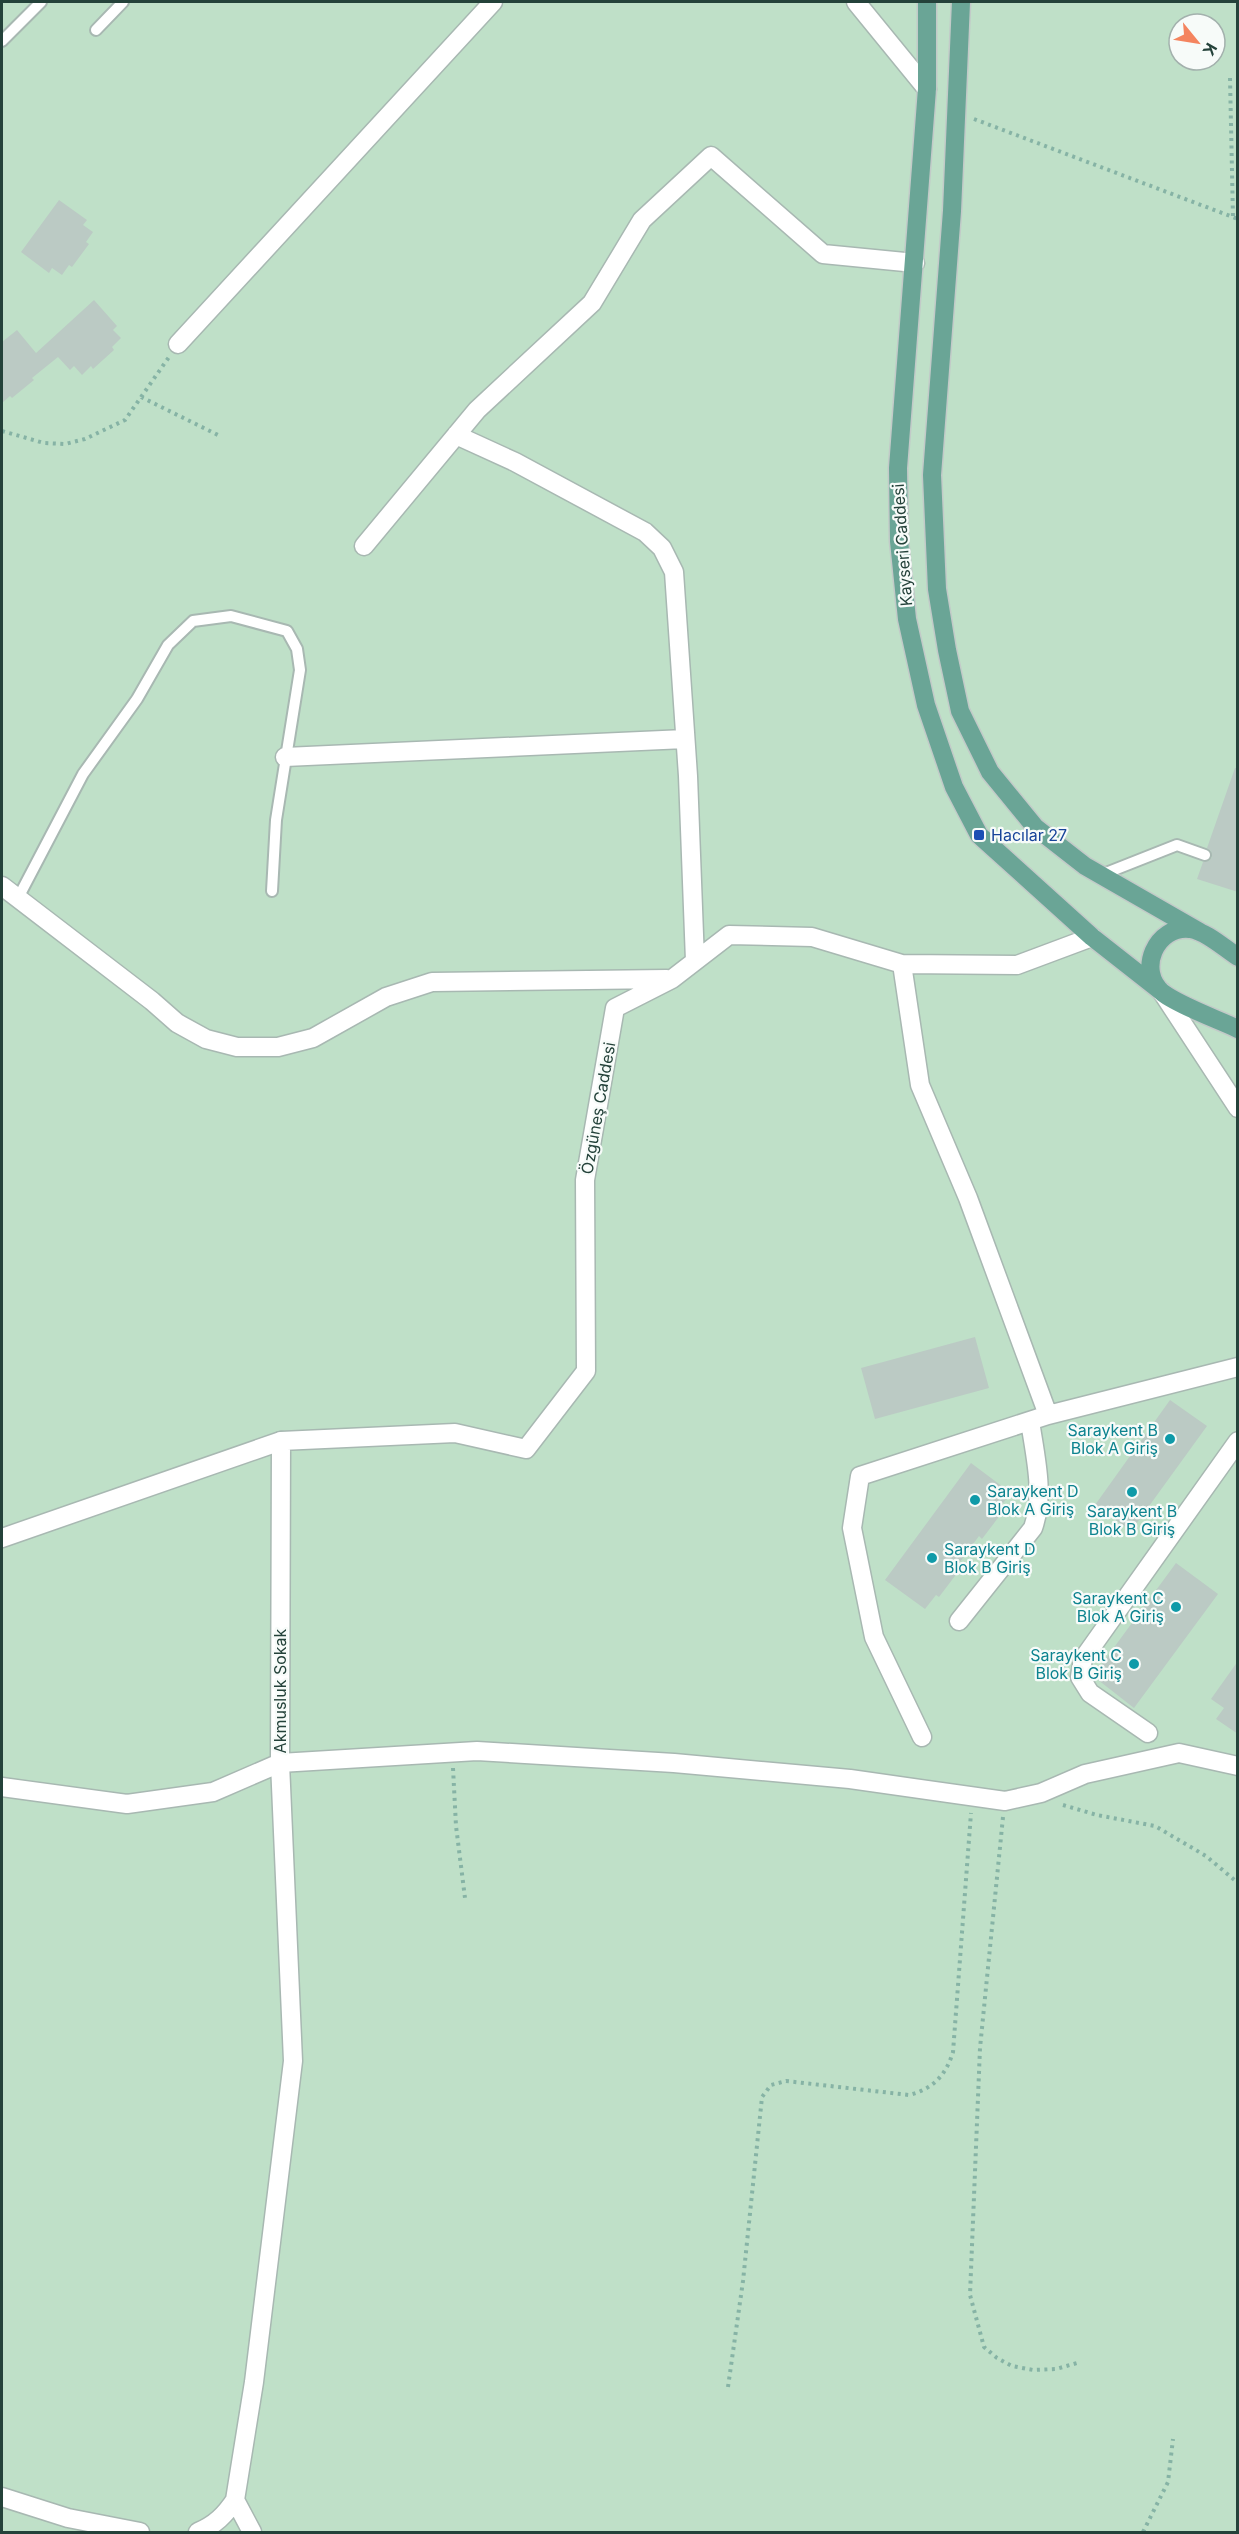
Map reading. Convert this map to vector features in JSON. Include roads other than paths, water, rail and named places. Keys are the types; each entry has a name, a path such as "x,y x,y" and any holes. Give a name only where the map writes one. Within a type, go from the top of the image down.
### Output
{"main road":[{"name":"Kayseri Caddesi","path":"927,2 927,89 898,468 899,541 907,619 926,705 954,787 979,835 1092,937 1167,995 1238,1029"},
{"name":"Kayseri Caddesi","path":"961,2 952,211 932,475 937,589 946,650 960,711 990,772 1035,827 1085,866 1205,935 1238,957"},
{"path":"1167,995 1151,975 1151,955 1155,946 1170,933 1180,930 1205,935"}],"street":[{"path":"178,344 493,2"},
{"path":"856,2 927,89"},
{"path":"364,546 477,410 592,303 642,220 711,156 823,254 915,263"},
{"path":"456,435 515,462 645,532 662,548 674,572 686,739 695,961"},
{"path":"285,757 686,739"},
{"path":"2,886 152,1001 177,1023 206,1039 237,1047 278,1047 313,1038 386,997 432,982 672,979"},
{"name":"Özgüneş Caddesi","path":"281,1441 456,1433 526,1449 586,1371 585,1180 615,1008 672,979 729,935 812,937 902,964 1017,965 1092,937"},
{"path":"902,964 920,1085 968,1198 1048,1415"},
{"path":"1167,995 1238,1108"},
{"path":"922,1737 874,1637 852,1528 860,1476 1048,1415 1238,1367"},
{"path":"959,1621 1033,1528 1039,1512 1040,1494 1030,1421"},
{"path":"2,1538 281,1441"},
{"name":"Akmusluk Sokak","path":"2,1787 127,1804 213,1792 280,1763 281,1441"},
{"path":"1148,1733 1090,1693 1080,1677 1083,1659 1238,1441"},
{"path":"198,2532 211,2527 225,2515 235,2500 254,2382 293,2061 280,1763 477,1751 674,1763 850,1779 1005,1802 1041,1793 1085,1774 1179,1753 1238,1766"},
{"path":"2,2497 68,2518 140,2532"},
{"path":"235,2500 252,2532"}],"lane":[{"path":"2,41 41,2"},
{"path":"96,30 123,2"},
{"path":"18,898 83,774 136,699 168,645 193,621 231,616 287,631 297,649 300,670 276,820 272,891"},
{"path":"1101,875 1177,845 1205,855"}],"place":[{"name":"Hacılar 27","path":"979,835"},
{"name":"Saraykent B Blok A Giriş","path":"1170,1439"},
{"name":"Saraykent B Blok B Giriş","path":"1132,1492"},
{"name":"Saraykent D Blok A Giriş","path":"975,1500"},
{"name":"Saraykent D Blok B Giriş","path":"932,1558"},
{"name":"Saraykent C Blok A Giriş","path":"1176,1607"},
{"name":"Saraykent C Blok B Giriş","path":"1134,1664"}]}
